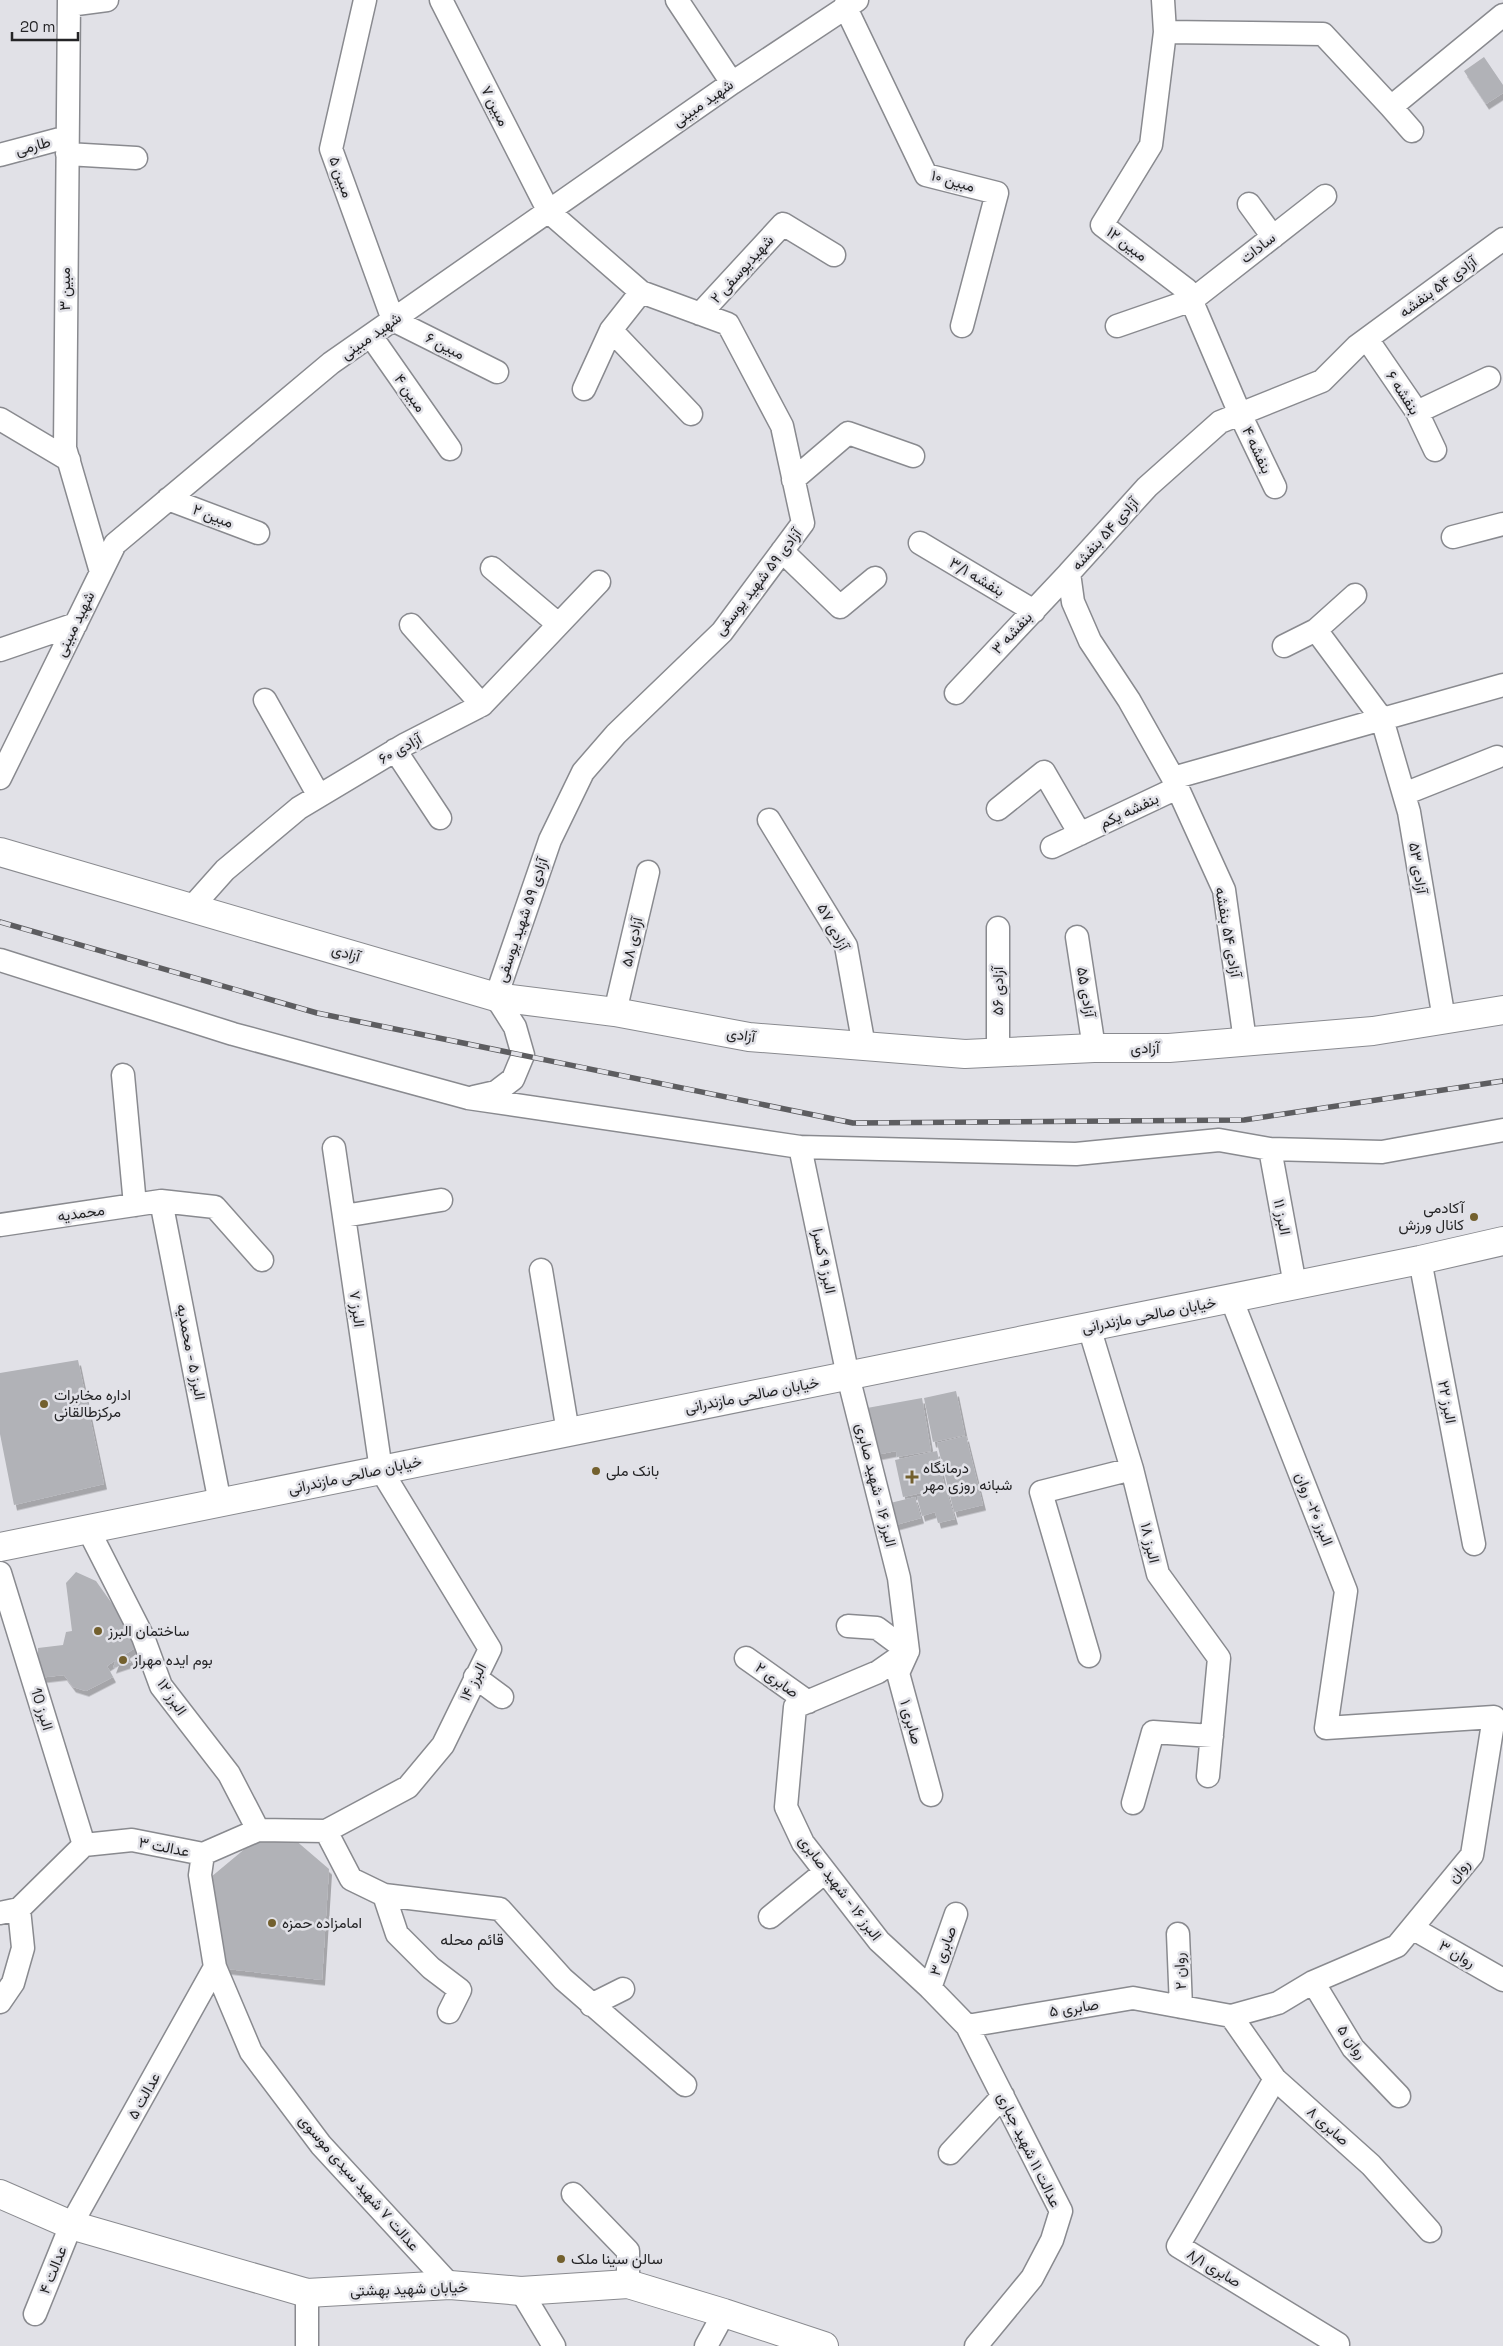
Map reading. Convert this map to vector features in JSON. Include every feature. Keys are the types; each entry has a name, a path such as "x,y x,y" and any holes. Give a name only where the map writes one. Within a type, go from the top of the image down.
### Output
{"main road":[{"name":"آزادی","path":"0,852 496,997 615,1012 749,1037 965,1054 1094,1048 1169,1048 1373,1031 1503,1010"},
{"name":"خیابان صالحی مازندرانی","path":"0,1547 1420,1260 1503,1241"},
{"name":"خیابان شهید بهشتی","path":"0,2194 71,2225 307,2293 450,2285 521,2291 628,2284 724,2312 824,2346"}],"street":[{"path":"69,2 107,0"},
{"name":"مبین ۵","path":"365,0 331,149 393,320"},
{"name":"مبین ۷","path":"441,0 549,212"},
{"path":"677,0 732,83"},
{"name":"مبین ۱۲","path":"1163,0 1165,32 1151,145 1102,225 1188,290 1240,414"},
{"name":"مبین ۳","path":"69,2 65,448 101,572"},
{"name":"شهید مبینی","path":"0,778 114,544 332,363 732,83 851,3"},
{"name":"مبین ۱۰","path":"851,3 926,175 997,193 962,326"},
{"path":"1391,107 1503,15"},
{"path":"1165,32 1323,34 1412,131"},
{"name":"طارمی","path":"0,155 67,146 136,158"},
{"name":"سادات","path":"1117,326 1192,300 1325,196"},
{"path":"1250,204 1273,237"},
{"path":"549,212 641,292 612,330 584,389"},
{"name":"شهیدیوسفی ۲","path":"700,314 783,224 834,255"},
{"name":"آزادی ۵۴ بنفشه","path":"1245,1041 1224,890 1175,783 1129,700 1090,641 1072,602 1069,573 1147,487 1220,422 1322,381 1367,339 1503,239"},
{"name":"آزادی ۵۹ شهید یوسفی","path":"496,997 550,840 583,772 616,734 722,632 803,523 782,426 728,324 641,292"},
{"name":"مبین ۶","path":"393,320 497,372"},
{"path":"612,330 691,414"},
{"name":"مبین ۴","path":"371,336 450,449"},
{"name":"بنفشه ۶","path":"1367,339 1417,412 1435,450"},
{"path":"1417,412 1489,378"},
{"name":"بنفشه ۴","path":"1240,414 1275,487"},
{"path":"0,419 69,460"},
{"path":"793,480 848,433 913,456"},
{"name":"مبین ۲","path":"168,499 258,533"},
{"path":"1453,537 1503,524"},
{"name":"بنفشه ۳/۱","path":"920,543 1034,611"},
{"path":"782,551 840,607 876,578"},
{"path":"492,568 558,624"},
{"name":"بنفشه ۳","path":"956,693 1069,573"},
{"name":"آزادی ۶۰","path":"192,907 225,870 298,808 395,750 482,705 598,582"},
{"path":"1284,646 1316,630 1355,595"},
{"path":"0,650 76,624"},
{"path":"411,625 482,705"},
{"path":"1316,630 1382,719"},
{"name":"بنفشه یکم","path":"1052,847 1175,783 1382,719 1503,685"},
{"path":"265,700 319,796"},
{"name":"آزادی ۵۳","path":"1382,719 1409,812 1444,1019"},
{"path":"395,750 440,818"},
{"path":"1404,794 1498,757"},
{"path":"998,809 1044,772 1080,834"},
{"name":"آزادی ۵۷","path":"770,820 846,946 864,1046"},
{"name":"آزادی ۵۸","path":"615,1012 648,872"},
{"name":"آزادی ۵۶","path":"998,928 998,1053"},
{"name":"آزادی ۵۵","path":"1078,937 1094,1048"},
{"path":"0,960 233,1034 468,1098 800,1147 1076,1154 1219,1140 1270,1149 1382,1152 1503,1130"},
{"path":"468,1098 496,1092 513,1079 523,1056 515,1027 496,997"},
{"path":"123,1075 135,1205"},
{"name":"البرز ۹ کسرا","path":"800,1147 848,1376"},
{"name":"البرز ۷","path":"334,1148 381,1470"},
{"name":"البرز ۱۱","path":"1270,1149 1295,1285"},
{"path":"344,1216 441,1200"},
{"name":"محمدیه","path":"0,1225 161,1201 215,1207 262,1260"},
{"name":"البرز ۵ - محمدیه","path":"161,1201 220,1503"},
{"name":"البرز ۲۲","path":"1420,1260 1474,1544"},
{"path":"541,1270 568,1432"},
{"name":"البرز ۲۰- روان","path":"1231,1298 1346,1591 1326,1728"},
{"name":"البرز ۱۸","path":"1089,1327 1132,1469 1158,1574 1219,1658 1208,1776"},
{"name":"البرز ۱۶ - شهید صابری","path":"848,1376 899,1578 908,1651 878,1672 795,1707 786,1807 803,1843 879,1941 930,1988 967,2026"},
{"path":"1089,1656 1041,1492 1132,1469"},
{"name":"البرز ۱۴","path":"258,1830 326,1831 408,1786 443,1745 475,1677 497,1646 381,1470"},
{"name":"البرز ۱۲","path":"88,1529 144,1638 161,1686 229,1774 258,1830"},
{"name":"البرز 10","path":"0,1573 84,1845"},
{"path":"848,1626 877,1628 908,1651"},
{"name":"صابری ۱","path":"908,1651 898,1674 932,1795"},
{"name":"صابری ۲","path":"746,1658 808,1702"},
{"path":"475,1677 502,1697"},
{"name":"روان","path":"1181,2007 1230,2016 1278,2004 1312,1982 1397,1946 1472,1855 1493,1780 1494,1717 1326,1728"},
{"path":"1133,1803 1153,1732 1212,1736"},
{"name":"عدالت ۳","path":"84,1845 132,1840 203,1854 258,1830"},
{"path":"326,1831 352,1879 384,1895 500,1909 563,1979 685,2085"},
{"path":"0,2002 13,1983 23,1948 9,1911 84,1845"},
{"name":"عدالت ۷ شهید سیدی موسوی","path":"203,1854 200,1875 215,1967 252,2052 321,2145 450,2285"},
{"path":"770,1917 825,1872"},
{"path":"384,1895 397,1934 431,1968 460,1990 449,2012"},
{"name":"صابری ۳","path":"930,1988 956,1914"},
{"name":"روان ۳","path":"1412,1928 1503,1980"},
{"name":"روان ۲","path":"1178,1934 1181,2007"},
{"name":"عدالت ۵","path":"71,2225 215,1967"},
{"name":"روان ۵","path":"1312,1982 1353,2048 1399,2096"},
{"path":"591,2005 623,1989"},
{"name":"صابری ۵","path":"967,2026 1132,1998 1181,2007"},
{"name":"صابری ۸","path":"1230,2016 1275,2079 1371,2165 1430,2231"},
{"name":"عدالت ۱۱ شهید جباری","path":"967,2026 1061,2211 1052,2240 1032,2278 976,2346"},
{"name":"صابری ۸/۱","path":"1275,2079 1178,2246 1338,2344"},
{"path":"950,2153 1003,2096"},
{"path":"573,2194 628,2251 628,2284"},
{"name":"عدالت ۴","path":"35,2314 71,2225"},
{"path":"521,2291 554,2346"},
{"path":"307,2293 307,2346"},
{"path":"706,2346 724,2312"}],"building":[{"path":"1484,57 1503,85 1503,93 1486,104 1464,71"},
{"name":"اداره مخابرات مرکزطالقانی","path":"78,1360 104,1484 14,1505 0,1434 0,1373"},
{"path":"956,1391 965,1435 933,1442 924,1398"},
{"path":"922,1398 931,1451 897,1457 896,1451 876,1455 867,1408"},
{"path":"966,1436 983,1505 954,1512 937,1443"},
{"path":"937,1451 945,1488 903,1497 895,1460"},
{"path":"946,1489 955,1519 938,1523 935,1512 922,1516 917,1497"},
{"path":"915,1497 921,1518 892,1526 886,1504"},
{"name":"ساختمان البرز","path":"76,1572 96,1581 118,1612 135,1648 119,1658 129,1656 131,1662 113,1668 116,1660 107,1666 113,1677 86,1691 73,1687 64,1675 38,1678 38,1648 63,1645 66,1632 72,1631 66,1583"},
{"name":"امامزاده حمزه","path":"259,1837 294,1839 329,1869 322,1980 227,1969 211,1877"}],"railway":[{"path":"0,922 317,1013 853,1123 1244,1120 1503,1081"}],"place":[{"name":"آکادمی کانال ورزش","path":"1474,1217"},
{"name":"اداره مخابرات مرکزطالقانی","path":"44,1404"},
{"name":"بانک ملی","path":"596,1471"},
{"name":"درمانگاه شبانه روزی مهر","path":"912,1477"},
{"name":"ساختمان البرز","path":"98,1631"},
{"name":"بوم ایده مهراز","path":"123,1660"},
{"name":"امامزاده حمزه","path":"272,1923"},
{"name":"سالن سینا ملک","path":"561,2259"}],"district":[{"name":"قائم محله","path":"472,1939"}]}
